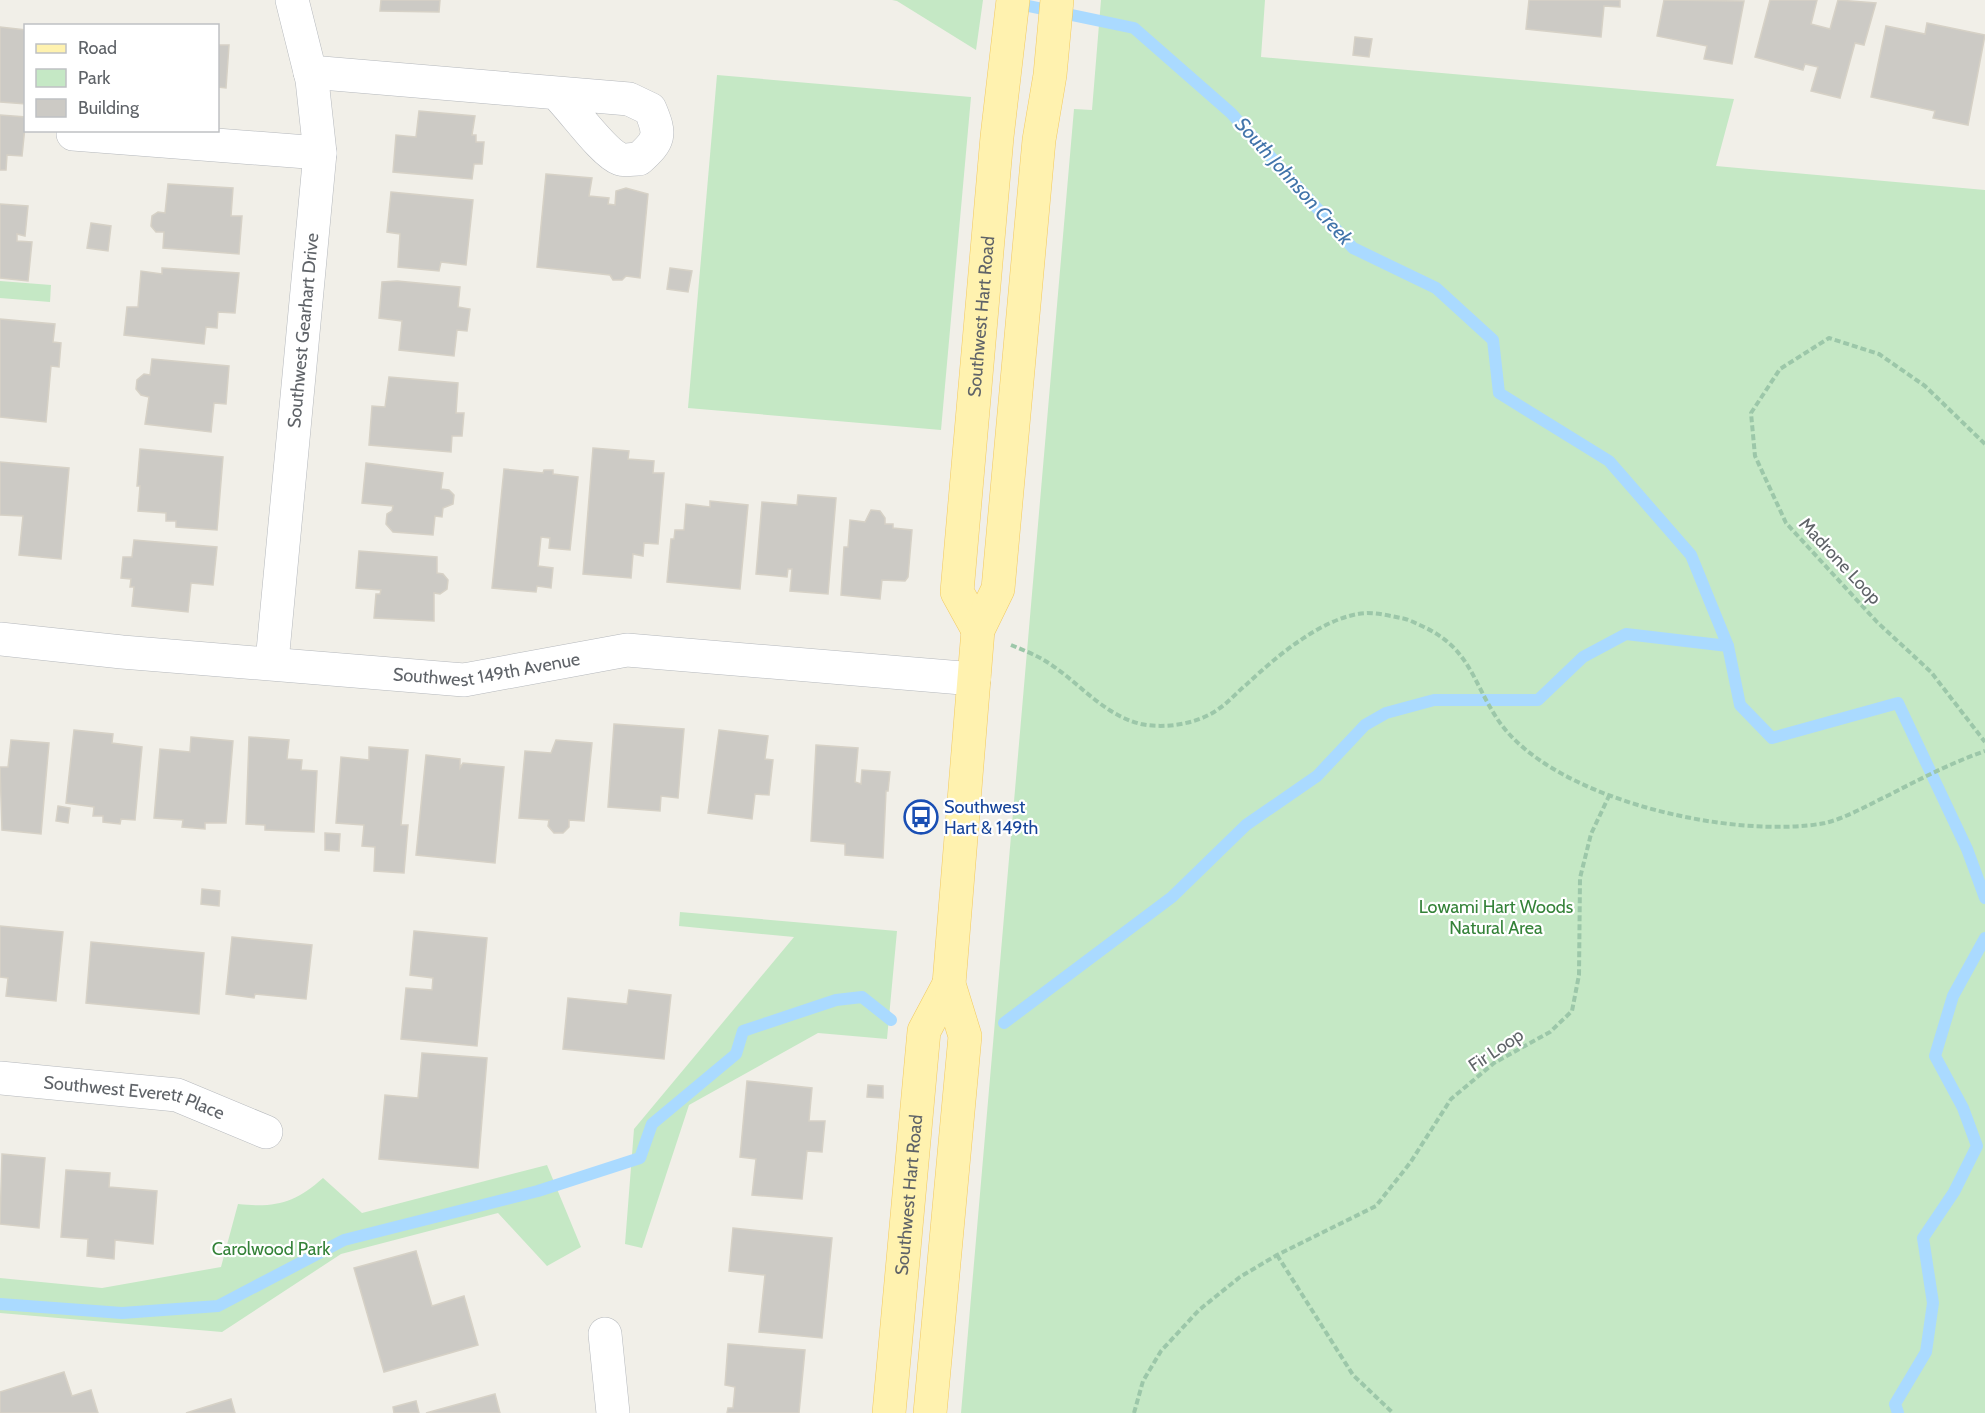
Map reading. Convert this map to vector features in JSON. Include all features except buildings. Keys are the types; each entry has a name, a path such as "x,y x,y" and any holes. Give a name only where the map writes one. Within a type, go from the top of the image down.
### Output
{"main road":[{"name":"Southwest Hart Road","path":"978,630 957,592 997,137 1013,0"},
{"name":"Southwest Hart Road","path":"930,1413 965,1036 949,984 978,630 998,589 1040,140 1050,75 1057,0"},
{"name":"Southwest Hart Road","path":"889,1413 924,1031 949,984"}],"street":[{"name":"Southwest Gearhart Drive","path":"272,662 320,153 318,120 310,72 292,0"},
{"path":"310,72 556,93"},
{"path":"73,134 320,153"},
{"name":"Southwest 149th Avenue","path":"0,639 122,652 272,662 464,680 627,650 974,679"},
{"name":"Southwest Everett Place","path":"0,1078 177,1095 266,1132"},
{"path":"605,1334 613,1413"}],"path":[{"name":"Madrone Loop","path":"1985,444 1925,386 1880,354 1829,338 1780,369 1751,413 1755,456 1786,523 1877,622 1931,672 1985,742"},
{"path":"978,630 1047,661 1096,701 1119,715 1142,724 1172,725 1192,721 1217,711 1277,657 1303,639 1336,621 1367,613 1406,618 1442,635 1475,676 1497,718 1516,744 1541,764 1609,796 1692,818 1756,828 1827,822 1952,763 1985,751"},
{"name":"Fir Loop","path":"1134,1413 1143,1381 1161,1351 1199,1310 1240,1277 1277,1255 1327,1228 1376,1206 1410,1163 1451,1100 1494,1063 1550,1032 1572,1011 1579,975 1580,878 1592,834 1609,796"},
{"path":"1277,1255 1353,1375 1393,1413"}],"green space":[{"path":"892,0 983,0 976,50 897,1"},
{"name":"Lowami Hart Woods Natural Area","path":"1101,0 1265,0 1261,57 1734,99 1716,166 1985,190 1985,1413 961,1413 1074,109 1092,110"},
{"path":"717,75 971,97 941,430 688,408"},
{"path":"0,281 51,285 50,302 0,298"},
{"path":"680,912 897,931 887,1039 818,1033 689,1105 642,1248 625,1244 634,1129 794,937 679,926"},
{"name":"Carolwood Park","path":"547,1165 581,1247 547,1266 498,1213 341,1254 222,1332 0,1313 0,1278 102,1288 221,1267 238,1204 263,1205 284,1202 303,1193 323,1178 362,1213"}],"waterway":[{"name":"South Johnson Creek","path":"1014,3 1134,28 1231,113 1353,248 1436,288 1493,340 1499,393 1609,461 1691,555 1728,646 1740,705 1772,738 1898,703 1967,849 1985,898"},
{"path":"1004,1023 1172,897 1246,825 1317,776 1365,725 1386,713 1434,700 1538,700 1583,657 1626,634 1728,646"},
{"name":"South Johnson Creek","path":"1898,1413 1895,1404 1926,1352 1933,1303 1923,1238 1954,1192 1977,1146 1963,1108 1935,1056 1953,996 1985,938"},
{"path":"0,1304 122,1313 218,1306 344,1240 538,1191 640,1158 652,1124 736,1054 743,1031 836,1000 862,997 891,1020"}],"place":[{"name":"Southwest Hart & 149th","path":"921,817"}]}
